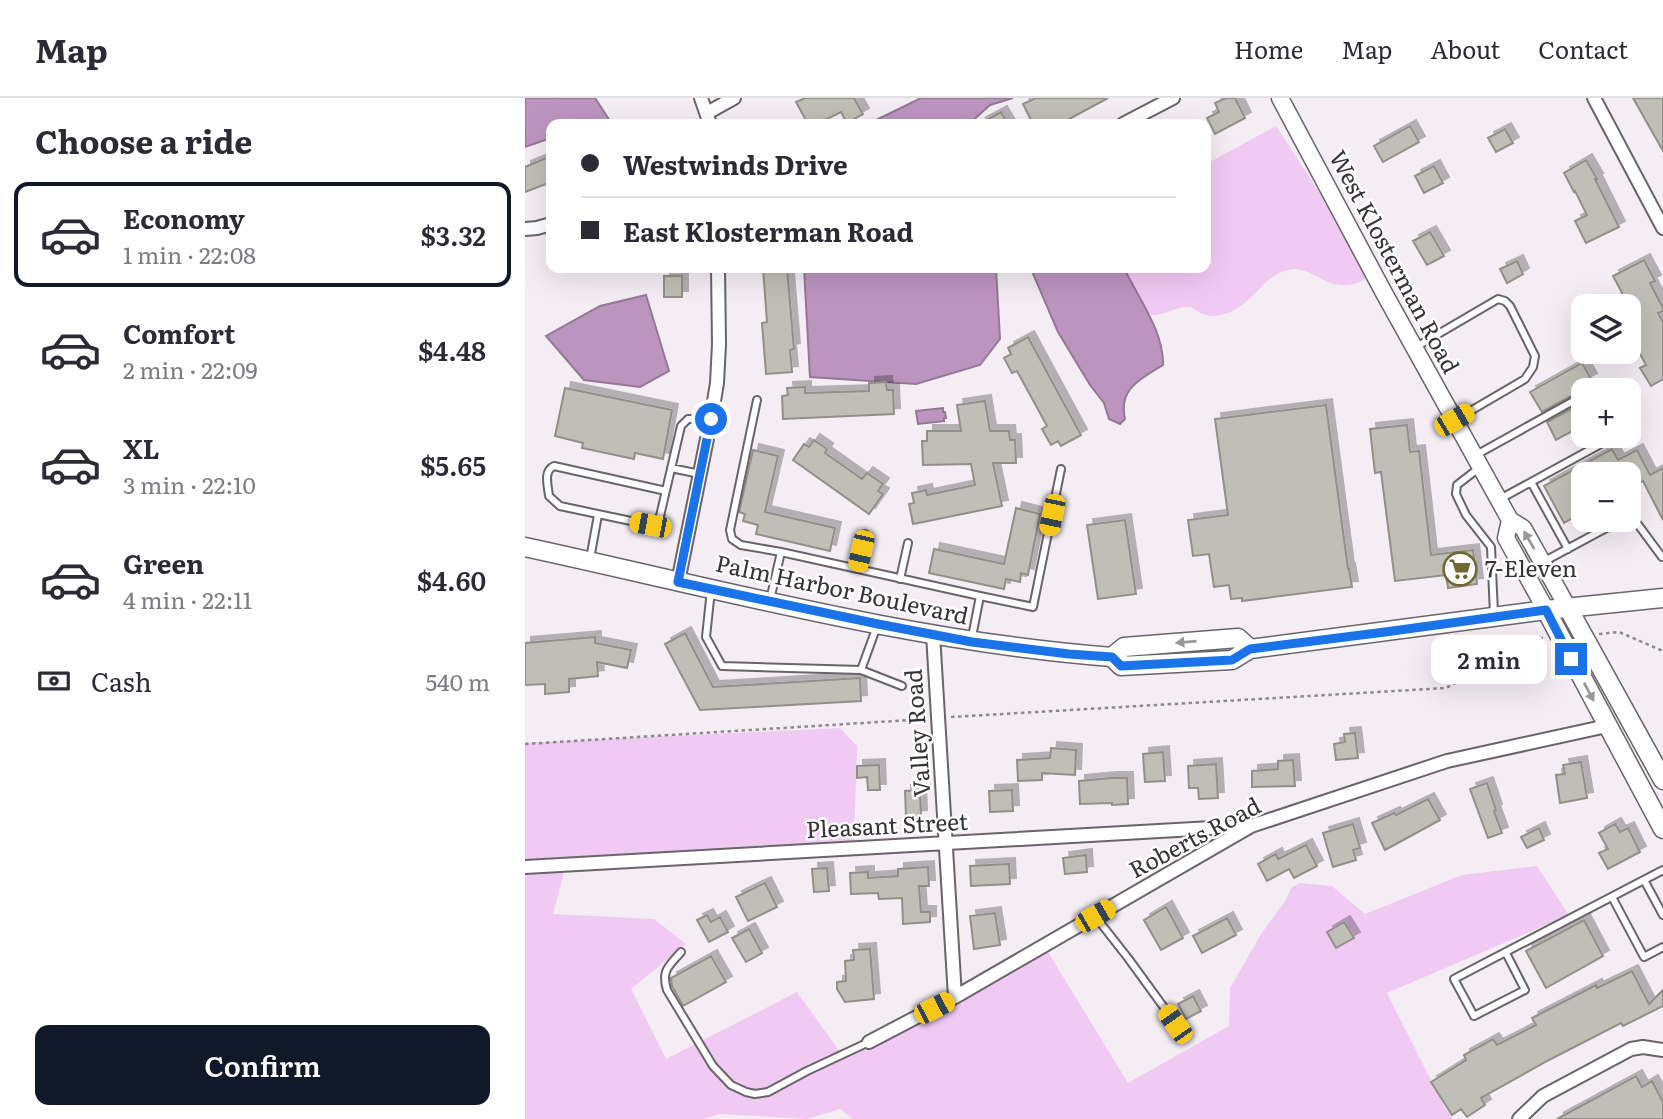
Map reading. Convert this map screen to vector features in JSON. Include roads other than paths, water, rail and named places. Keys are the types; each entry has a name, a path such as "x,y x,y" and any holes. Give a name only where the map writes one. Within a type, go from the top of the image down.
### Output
{"main road":[{"name":"Palm Harbor Boulevard","path":"525,547 678,582 972,642 1112,657 1124,647 1238,638 1250,649 1546,610 1663,598"},
{"path":"1568,608 1663,780"},
{"path":"1546,610 1663,830"}],"street":[{"path":"701,98 708,118 734,98"},
{"path":"1133,119 1173,98"},
{"name":"West Klosterman Road","path":"1280,98 1510,520 1523,528 1568,608"},
{"path":"1594,98 1663,228"},
{"path":"525,229 546,225"},
{"path":"678,582 711,419 719,365 718,273"},
{"path":"1510,520 1506,538 1546,610"},
{"name":"Valley Road","path":"933,634 955,997"},
{"name":"Roberts Road","path":"869,1042 955,997 1251,826 1447,761 1607,726"},
{"name":"Pleasant Street","path":"525,867 1251,826"},
{"path":"1519,1119 1543,1096 1631,1049 1643,1047 1663,1050"}],"lane":[{"path":"1414,348 1498,299 1510,306 1535,356 1533,367 1525,379 1454,420"},
{"path":"757,400 730,530 732,539 741,545 1033,607 1061,469"},
{"path":"1494,617 1491,547 1466,515 1456,494 1457,485 1477,461 1571,403"},
{"path":"666,491 555,466 547,473 549,496 560,506 650,525 656,523 660,516 666,491 671,468 681,426 688,419 711,419"},
{"path":"1499,500 1593,448"},
{"path":"671,468 700,474"},
{"path":"1531,482 1568,549"},
{"path":"590,561 599,515"},
{"path":"1641,528 1663,559"},
{"path":"1542,563 1599,532"},
{"path":"857,569 865,534"},
{"path":"1491,547 1506,538"},
{"path":"900,579 908,543"},
{"path":"769,601 781,552"},
{"path":"711,589 706,637 722,666 861,670 902,686"},
{"path":"972,642 980,596"},
{"path":"861,670 878,624"},
{"path":"1506,953 1525,990 1474,1016 1454,979 1663,870"},
{"path":"1644,880 1663,915"},
{"path":"1612,897 1644,957 1663,947"},
{"path":"1095,916 1175,1024"},
{"path":"681,952 666,969 664,978 667,990 713,1066 731,1085 755,1094 768,1092 869,1042"}],"place":[{"name":"7-Eleven","path":"1460,569"}]}
